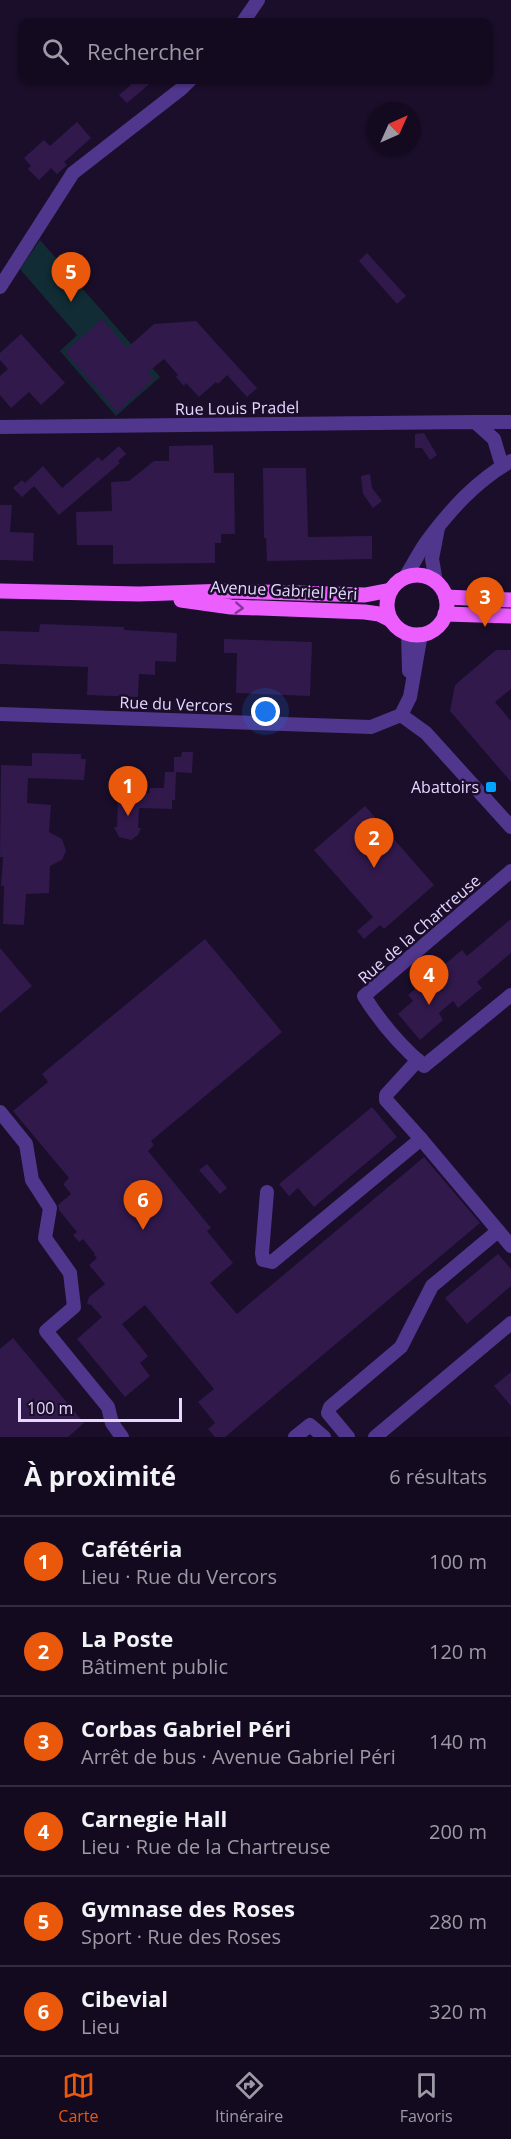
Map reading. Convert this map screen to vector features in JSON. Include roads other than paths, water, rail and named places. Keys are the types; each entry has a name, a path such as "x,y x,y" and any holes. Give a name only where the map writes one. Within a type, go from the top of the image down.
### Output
{"main road":[{"path":"425,576 436,582 446,597 445,614 436,627 415,634 401,630 391,620 387,605 390,590 405,577 425,576"},
{"name":"Avenue Gabriel Péri","path":"0,591 139,594 228,591 365,595 390,590"},
{"name":"Avenue Gabriel Péri","path":"139,594 231,607 365,612 379,614 391,620"},
{"path":"446,597 511,600"},
{"path":"445,614 511,616"}],"street":[{"path":"246,18 258,0"},
{"path":"0,287 73,173 186,84"},
{"path":"405,577 427,541 453,507 469,491 506,464 494,439 475,422"},
{"name":"Rue Louis Pradel","path":"0,427 511,422"},
{"path":"436,582 432,559 438,528"},
{"path":"415,634 410,698 401,715 426,733 511,827"},
{"name":"Rue du Vercors","path":"0,714 371,727 401,715"},
{"name":"Rue de la Chartreuse","path":"418,1060 375,1013 364,996 511,871"},
{"path":"511,995 424,1066 418,1060 386,1095 386,1100 511,1246"},
{"path":"0,1112 26,1144 33,1180 50,1209 45,1238 70,1273 74,1307 46,1330 108,1407 112,1423 122,1437"},
{"path":"267,1192 262,1253 263,1260 272,1262 421,1139"},
{"path":"348,1437 328,1413 330,1407 401,1347 432,1286 498,1231"},
{"path":"375,1437 511,1323"},
{"path":"295,1437 310,1425 324,1437"}],"place":[{"name":"Gymnase des Roses","path":"71,302"},
{"name":"Corbas Gabriel Péri","path":"485,627"},
{"name":"Abattoirs","path":"491,787"},
{"name":"Cafétéria","path":"128,816"},
{"name":"La Poste","path":"374,868"},
{"name":"Carnegie Hall","path":"429,1005"},
{"name":"Cibevial","path":"143,1230"}]}
